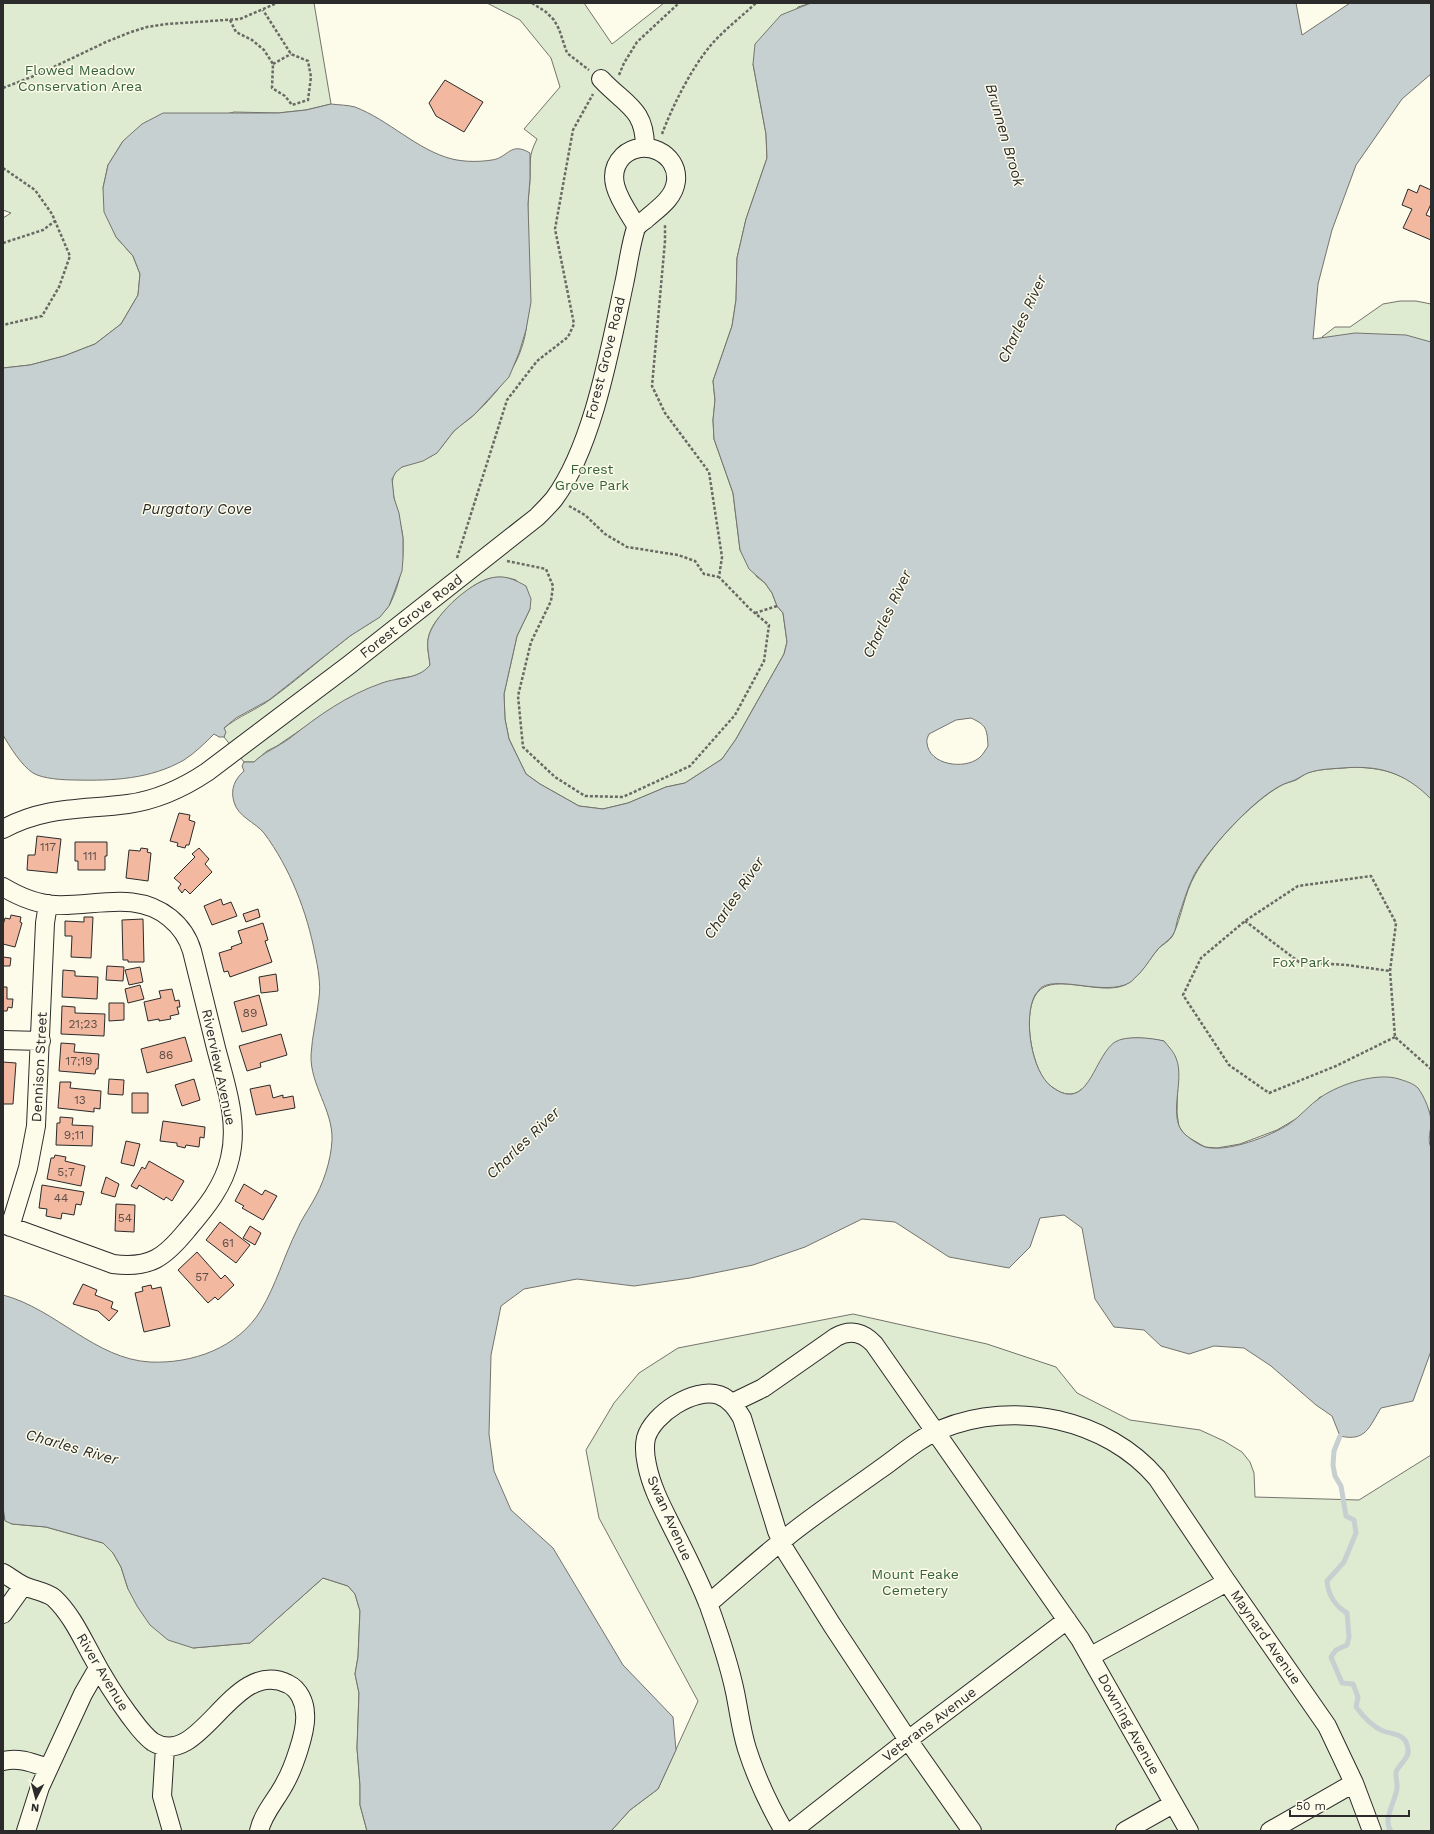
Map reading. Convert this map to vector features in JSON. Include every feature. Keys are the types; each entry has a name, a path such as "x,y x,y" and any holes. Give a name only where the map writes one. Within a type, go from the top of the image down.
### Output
{"street":[{"path":"601,79 630,105 642,121 651,148"},
{"path":"651,148 665,155 672,163 676,180 673,193 658,209 637,226 615,189 614,175 617,165 624,156 634,149 651,148"},
{"name":"Forest Grove Road","path":"3,830 20,821 46,812 129,804 177,790 192,782 349,665 538,517 554,499 574,464 589,424 607,361 637,226"},
{"name":"Riverview Avenue","path":"3,887 26,898 48,904 65,905 121,901 137,902 161,911 174,921 184,932 192,951 228,1096 233,1127 233,1142 230,1159 225,1174 206,1208 169,1252 148,1263 131,1266 113,1264 6,1226"},
{"name":"Dennison Street","path":"6,1226 28,1168 38,1113 45,923 48,904"},
{"path":"3,1040 41,1041"},
{"name":"Downing Avenue","path":"732,1403 763,1388 843,1333 852,1332 867,1337 874,1344 1091,1656 1189,1831"},
{"name":"Swan Avenue","path":"732,1403 719,1395 713,1394 696,1396 678,1404 662,1414 655,1422 646,1438 645,1446 647,1467 657,1497 708,1604 732,1680 747,1748 756,1774 784,1831"},
{"path":"732,1403 745,1426 781,1541 832,1625 908,1740 972,1831"},
{"path":"708,1604 805,1522 935,1432 954,1424 979,1418 1019,1415 1060,1420 1080,1426 1127,1450 1147,1465 1227,1582"},
{"name":"River Avenue","path":"3,1573 23,1586 53,1597 72,1620 112,1693 140,1730 153,1741 165,1747"},
{"name":"Maynard Avenue","path":"1091,1656 1227,1582 1319,1713 1335,1742 1354,1783 1372,1831"},
{"path":"3,1614 23,1586"},
{"name":"Veterans Avenue","path":"792,1831 908,1740 1067,1620"},
{"path":"26,1831 31,1811 48,1768 83,1694 98,1668"},
{"path":"172,1831 162,1796 165,1747 178,1745 190,1739 230,1700 251,1684 266,1680 280,1680 292,1686 301,1696 306,1714 303,1735 285,1783 271,1805 259,1831"},
{"path":"3,1761 11,1759 26,1761 48,1768"},
{"path":"1270,1831 1354,1783"},
{"path":"1124,1831 1173,1804"}],"path":[{"path":"3,88 39,74 113,39 147,27 180,23 230,20 249,16 277,3"},
{"path":"450,585 459,549 507,400 537,362 568,337 574,324 555,229 573,130 601,79 566,53 559,29 554,20 546,12 532,3"},
{"path":"614,92 624,62 637,42 679,3"},
{"path":"651,148 678,98 710,46 723,32 756,3"},
{"path":"230,20 236,32 252,40 264,50 273,64 272,88 285,96 292,105 308,100 311,77 308,61 291,54 263,10"},
{"path":"273,64 291,54"},
{"path":"3,168 35,190 55,221 70,256 59,287 42,316 3,325"},
{"path":"658,209 664,219 666,234 652,386 665,413 709,472 722,556 719,577"},
{"path":"3,243 43,230 55,221"},
{"path":"481,561 508,561 546,569 553,586 551,601 531,642 518,696 523,747 555,777 585,796 623,797 690,766 735,715 764,662 769,625 719,577 704,574 695,561 678,555 627,547 605,534 585,515 554,499"},
{"path":"755,613 777,606"},
{"path":"1395,1037 1336,1066 1269,1093 1229,1065 1183,995 1201,958 1245,921 1298,886 1371,876 1396,923 1390,971 1395,1037 1431,1069"},
{"path":"1245,921 1299,962 1347,965 1390,971"}],"green space":[{"name":"Flowed Meadow Conservation Area","path":"3,3 314,3 331,104 306,110 278,113 234,112 123,141 108,165 103,188 116,237 133,256 140,274 138,295 121,324 95,344 64,356 30,365 3,368 3,218 11,213 3,210"},
{"name":"Forest Grove Park","path":"487,3 584,3 612,44 664,3 811,3 798,7 753,64 766,134 767,158 746,219 737,258 736,300 732,326 713,381 715,400 713,420 714,439 733,493 740,550 757,577 765,583 772,593 777,606 783,613 787,642 784,654 736,739 722,759 685,783 666,787 628,803 603,809 579,806 540,784 526,774 509,739 505,719 504,694 517,636 530,609 516,580 506,578 496,577 473,586 458,598 438,618 428,639 430,665 425,671 414,676 397,679 331,709 277,746 267,751 254,762 244,762 224,737 224,728 271,699 350,636 377,619 386,610 396,589 401,573 403,556 402,533 392,485 393,477 396,471 404,466 436,453 455,430 473,416 492,396 508,376 519,354 526,330 528,314 528,201 530,158 537,139 524,129 560,87 551,58 520,20"},
{"path":"1400,301 1416,301 1431,304 1431,447 1327,361 1322,337 1335,327 1350,327 1383,304"},
{"name":"Fox Park","path":"1354,767 1372,768 1402,777 1431,768 1431,1115 1425,1103 1320,1097 1301,1116 1277,1130 1240,1144 1217,1148 1205,1147 1186,1136 1179,1127 1177,1113 1178,1068 1164,1041 1147,1039 1134,1038 1117,1042 1110,1048 1086,1085 1079,1091 1070,1094 1060,1092 1046,1082 1036,1063 1030,1038 1030,1012 1032,1002 1037,993 1045,987 1055,984 1108,988 1120,987 1130,982 1142,970 1158,949 1172,937 1191,882 1202,863 1221,838 1245,814 1269,793 1307,773 1325,769"},
{"name":"Mount Feake Cemetery","path":"853,1314 987,1344 1056,1367 1077,1393 1130,1420 1200,1430 1224,1441 1242,1452 1250,1462 1254,1473 1255,1497 1359,1500 1431,1455 1431,1831 611,1831 630,1810 658,1789 698,1701 599,1518 586,1450 614,1403 639,1373 678,1348"},
{"path":"3,1507 5,1520 12,1524 46,1527 103,1543 113,1553 121,1567 128,1589 193,1648 250,1643 323,1578 348,1586 355,1594 360,1611 358,1657 355,1674 359,1693 357,1748 360,1805 367,1831 3,1831"}],"water":[{"path":"811,3 1296,3 1302,35 1350,3 1431,3 1431,74 1402,99 1356,165 1332,230 1318,284 1313,339 1355,333 1406,335 1431,342 1431,799 1411,782 1401,777 1379,769 1368,768 1355,767 1325,769 1308,773 1280,786 1257,802 1245,813 1210,852 1194,875 1185,896 1173,934 1158,949 1143,970 1133,980 1129,983 1108,988 1071,984 1050,984 1042,987 1035,995 1031,1005 1030,1030 1034,1057 1039,1069 1045,1080 1052,1087 1064,1093 1074,1093 1082,1089 1107,1049 1115,1042 1126,1038 1146,1038 1164,1041 1175,1056 1178,1067 1179,1078 1176,1110 1177,1120 1181,1129 1187,1136 1205,1147 1225,1148 1236,1146 1271,1134 1289,1124 1317,1100 1329,1092 1359,1080 1390,1077 1406,1081 1416,1086 1427,1104 1431,1122 1429,1138 1431,1148 1431,1351 1413,1401 1381,1408 1370,1427 1361,1435 1356,1437 1340,1436 1332,1416 1316,1405 1271,1366 1244,1348 1214,1346 1189,1354 1161,1346 1144,1330 1114,1327 1095,1299 1082,1228 1064,1215 1040,1218 1030,1247 1009,1268 949,1257 895,1222 862,1219 805,1247 753,1265 690,1278 634,1286 577,1279 524,1289 501,1306 491,1355 489,1434 494,1471 511,1510 553,1548 623,1665 673,1717 676,1750 658,1789 630,1810 611,1831 367,1831 360,1805 357,1748 359,1693 355,1674 358,1657 360,1611 355,1594 348,1586 323,1578 250,1643 193,1648 168,1640 150,1625 128,1589 121,1567 113,1553 103,1543 46,1527 12,1524 5,1521 3,1507 3,1295 41,1311 93,1343 111,1352 130,1359 150,1362 182,1360 213,1351 227,1344 240,1334 261,1310 271,1291 302,1219 323,1181 330,1156 332,1140 329,1118 314,1077 312,1066 311,1055 320,987 312,938 302,906 282,861 264,833 239,812 233,797 234,785 238,777 244,771 242,766 244,762 254,762 333,707 369,688 388,681 414,676 425,670 430,665 428,642 433,626 448,607 467,590 478,583 497,577 509,578 526,586 531,599 530,609 517,636 504,694 505,719 509,739 526,774 540,784 579,806 603,809 628,803 666,787 685,783 722,759 736,739 784,654 787,642 783,613 777,606 772,593 765,583 749,569 740,550 733,493 714,439 713,420 715,400 713,381 732,326 736,300 737,258 746,219 767,158 766,134 753,64 755,44 781,15","holes":["971,718 983,725 985,728 988,746 983,754 973,762 965,764 940,761 934,756 929,750 927,742 929,734 956,720"]},
{"name":"Purgatory Cove","path":"331,104 355,107 380,119 427,149 452,159 462,161 492,160 497,159 513,149 523,150 530,153 528,204 531,302 526,330 519,353 509,377 475,414 454,431 437,453 423,461 402,467 396,472 392,479 394,498 399,513 403,538 402,571 389,606 380,617 350,636 269,700 236,718 224,728 226,732 224,737 219,737 214,734 184,760 171,766 131,778 103,780 65,780 37,775 29,770 20,761 3,735 3,368 30,365 64,356 95,344 121,324 138,295 140,274 133,256 116,237 104,212 103,188 108,165 123,141 142,124 163,113 278,113 306,110"}],"building":[{"path":"445,80 483,102 464,132 436,116 429,103"},
{"path":"1420,185 1431,190 1431,204 1426,215 1431,217 1431,240 1403,228 1412,209 1402,205 1408,189 1417,193"},
{"path":"179,813 190,815 189,820 195,822 189,845 186,845 185,848 177,846 178,843 170,841"},
{"path":"37,836 61,839 57,873 27,870 28,855 35,855"},
{"path":"75,842 107,842 105,870 78,870 78,861 75,861"},
{"path":"141,848 148,849 147,852 151,853 148,881 126,878 129,850 140,851"},
{"path":"199,848 209,859 205,864 212,872 190,894 185,889 182,893 178,888 181,884 174,878 195,857 192,854"},
{"path":"221,899 223,905 231,902 237,916 212,925 204,906"},
{"path":"258,909 260,917 246,922 243,914"},
{"path":"11,915 21,917 20,922 22,923 15,947 3,944 3,925 5,918 10,919"},
{"path":"84,917 93,917 91,958 71,957 72,936 65,936 65,921 84,922"},
{"path":"143,919 144,962 128,962 128,960 123,960 122,920"},
{"path":"263,923 268,940 265,941 272,962 230,977 228,971 224,972 219,953 232,949 231,947 242,943 238,931"},
{"path":"3,957 11,958 10,966 3,966"},
{"path":"107,966 124,967 123,981 106,980"},
{"path":"140,967 143,982 129,985 125,970"},
{"path":"63,970 75,971 75,976 98,977 97,999 62,997"},
{"path":"276,974 278,991 261,993 259,977"},
{"path":"140,985 144,999 128,1003 125,989"},
{"path":"3,987 7,987 7,999 13,999 12,1008 8,1007 7,1011 3,1011"},
{"path":"172,989 175,1001 179,1000 180,1007 177,1007 179,1014 170,1016 171,1019 148,1021 144,1002 161,998 159,991"},
{"path":"259,995 267,1025 242,1032 234,1002"},
{"path":"109,1003 124,1003 124,1020 109,1021"},
{"path":"62,1006 75,1007 75,1013 105,1014 104,1036 61,1034"},
{"path":"281,1034 287,1055 260,1063 261,1067 247,1071 239,1046"},
{"path":"185,1037 192,1061 147,1073 141,1049"},
{"path":"61,1043 75,1044 74,1052 99,1054 98,1069 96,1069 95,1074 59,1071"},
{"path":"3,1062 16,1063 13,1104 3,1104"},
{"path":"109,1079 124,1080 123,1095 108,1094"},
{"path":"194,1079 200,1100 182,1106 175,1085"},
{"path":"60,1082 71,1082 70,1088 101,1091 100,1109 94,1108 94,1112 58,1108"},
{"path":"270,1085 273,1098 283,1095 283,1098 293,1096 295,1108 256,1115 250,1089"},
{"path":"132,1093 148,1093 148,1113 132,1113"},
{"path":"60,1117 73,1118 72,1125 93,1126 92,1146 56,1145 57,1123 60,1123"},
{"path":"163,1121 205,1127 204,1138 200,1137 199,1147 186,1145 185,1148 177,1146 177,1143 160,1141"},
{"path":"126,1141 140,1144 134,1166 121,1163"},
{"path":"55,1155 66,1157 65,1161 85,1166 81,1186 47,1179 51,1158 54,1158"},
{"path":"149,1161 184,1181 172,1201 166,1197 164,1200 139,1185 137,1189 131,1186 142,1167 145,1169"},
{"path":"106,1177 119,1184 115,1197 101,1193"},
{"path":"244,1184 262,1195 265,1190 277,1196 263,1220 242,1208 244,1206 235,1201"},
{"path":"42,1185 84,1192 81,1205 76,1204 74,1215 62,1213 61,1219 46,1216 47,1209 39,1208"},
{"path":"116,1204 135,1205 134,1232 115,1231"},
{"path":"220,1222 250,1245 236,1263 206,1240"},
{"path":"250,1226 261,1233 255,1245 243,1238"},
{"path":"197,1252 221,1279 225,1275 234,1285 218,1300 215,1297 208,1303 178,1270"},
{"path":"83,1284 97,1290 95,1295 113,1302 111,1308 118,1311 109,1321 98,1311 73,1304"},
{"path":"151,1285 152,1289 161,1287 170,1326 144,1332 135,1293 143,1291 142,1287"}],"waterway":[{"path":"1340,1436 1334,1451 1333,1465 1335,1476 1341,1486 1346,1516 1354,1520 1356,1533 1344,1562 1327,1581 1333,1599 1339,1607 1347,1613 1349,1637 1347,1645 1336,1650 1331,1657 1342,1683 1353,1684 1358,1697 1356,1707 1361,1714 1375,1727 1402,1737 1407,1744 1408,1752 1406,1758 1396,1772 1397,1788 1388,1821 1391,1831"}],"water label":[{"name":"Brunnen Brook","path":"1005,135"},
{"name":"Charles River","path":"1022,319"},
{"name":"Charles River","path":"887,614"},
{"name":"Charles River","path":"734,898"},
{"name":"Charles River","path":"523,1143"},
{"name":"Charles River","path":"72,1447"}]}
